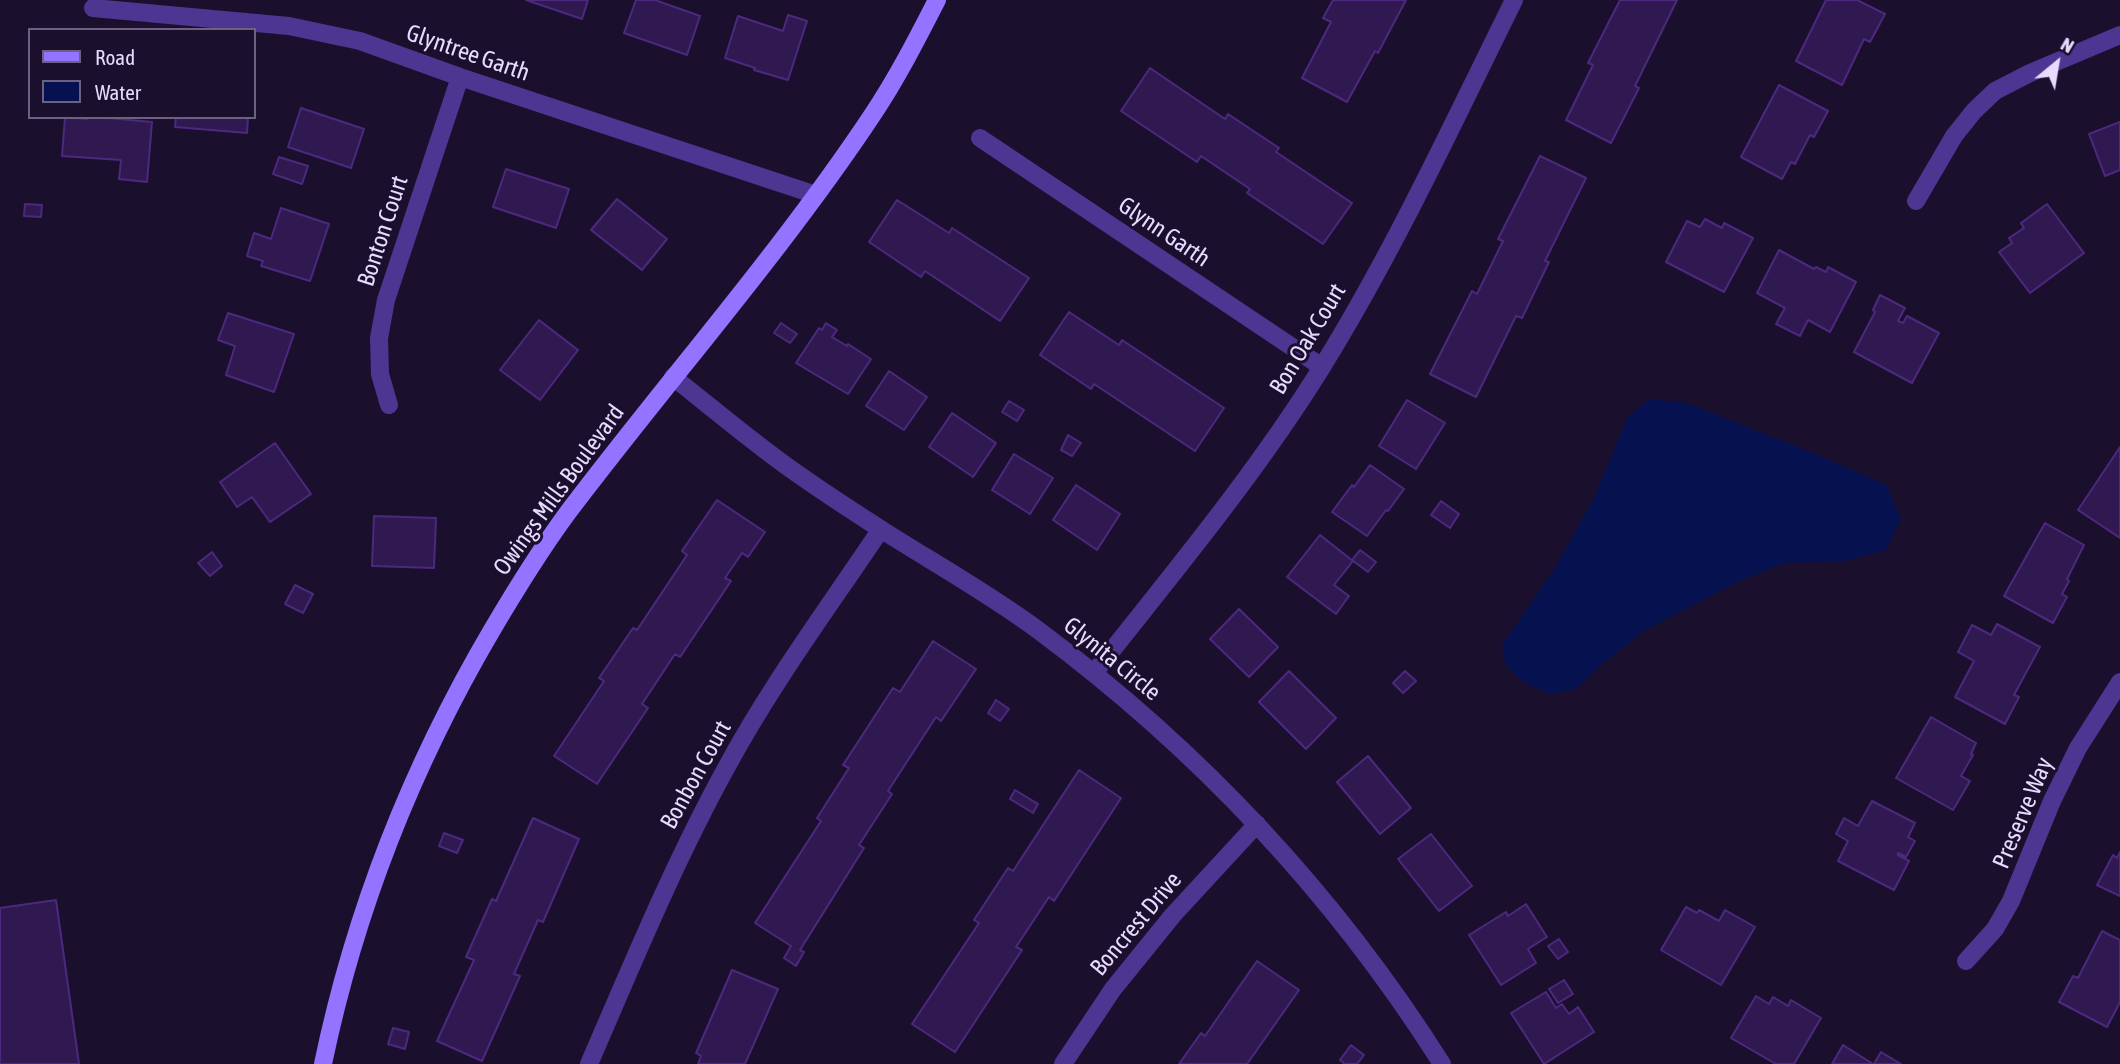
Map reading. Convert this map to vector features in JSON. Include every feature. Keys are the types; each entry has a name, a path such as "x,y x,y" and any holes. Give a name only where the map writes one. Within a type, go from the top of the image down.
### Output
{"main road":[{"name":"Owings Mills Boulevard","path":"323,1064 352,947 384,850 460,685 515,590 564,517 816,195 874,112 937,0"}],"street":[{"name":"Bon Oak Court","path":"1094,673 1241,488 1322,367 1404,222 1514,0"},
{"name":"Glyntree Garth","path":"93,8 289,26 360,41 460,77 816,195"},
{"path":"1916,201 1954,136 1995,91 2030,73 2120,35"},
{"name":"Bonton Court","path":"389,404 380,374 379,350 386,300 460,77"},
{"name":"Glynn Garth","path":"979,138 1322,367"},
{"name":"Glynita Circle","path":"673,377 774,457 1035,628 1094,673 1198,765 1257,824 1323,899 1373,962 1442,1064"},
{"name":"Bonbon Court","path":"589,1064 682,853 726,767 774,689 881,529"},
{"name":"Preserve Way","path":"1966,961 1995,929 2011,901 2052,801 2078,748 2120,682"},
{"name":"Boncrest Drive","path":"1063,1064 1113,989 1173,915 1257,824"}],"water":[{"path":"1649,399 1687,403 1886,485 1901,518 1886,550 1843,561 1784,563 1737,582 1644,631 1603,663 1576,689 1551,694 1525,683 1506,666 1502,645 1553,571 1595,496 1627,418"}],"building":[{"path":"526,0 588,0 582,19"},
{"path":"636,0 655,0 700,16 687,55 624,33"},
{"path":"1333,0 1406,0 1378,53 1375,51 1347,102 1302,78 1331,22 1323,18"},
{"path":"1620,0 1677,0 1635,86 1639,88 1611,143 1566,120 1593,65 1588,63"},
{"path":"1826,0 1857,0 1885,14 1870,42 1864,39 1842,85 1796,61"},
{"path":"788,15 807,21 788,80 725,58 738,16 783,31"},
{"path":"1150,68 1225,119 1228,114 1279,148 1276,152 1352,203 1323,244 1247,193 1250,189 1201,156 1197,162 1121,111"},
{"path":"1779,85 1828,111 1814,137 1810,135 1795,164 1791,162 1782,179 1741,157"},
{"path":"301,108 364,129 351,168 288,147"},
{"path":"65,119 152,122 147,182 119,179 121,160 62,156"},
{"path":"176,119 248,119 247,133 175,127"},
{"path":"2120,122 2120,170 2105,176 2089,134"},
{"path":"1540,156 1586,178 1545,261 1549,262 1522,318 1516,316 1476,397 1430,374 1472,291 1477,294 1503,241 1498,239"},
{"path":"279,157 308,166 302,184 273,174"},
{"path":"506,169 569,189 556,228 493,207"},
{"path":"617,199 667,239 642,270 591,230"},
{"path":"897,200 949,233 952,228 1029,278 1000,321 925,271 921,277 869,242"},
{"path":"25,204 42,205 41,217 24,216"},
{"path":"2047,204 2084,253 2030,293 1999,252 2012,243 2009,238 2024,228 2021,223"},
{"path":"281,208 329,224 310,281 261,266 263,261 247,256 254,233 271,239"},
{"path":"1705,219 1722,228 1724,223 1753,238 1724,292 1666,262 1687,221 1700,227"},
{"path":"1779,250 1814,269 1816,267 1826,272 1828,267 1856,282 1830,332 1808,320 1800,336 1776,324 1785,308 1757,293"},
{"path":"1880,295 1905,308 1898,321 1903,323 1907,316 1939,333 1912,383 1854,352 1875,312 1873,310"},
{"path":"1069,312 1119,345 1122,340 1224,408 1195,451 1094,384 1091,389 1040,355"},
{"path":"228,313 294,334 274,392 226,375 235,346 218,340"},
{"path":"539,320 578,350 540,400 500,370"},
{"path":"781,323 797,334 790,343 774,333"},
{"path":"826,323 837,330 832,337 871,359 848,394 796,363 819,328 822,330"},
{"path":"889,371 927,397 904,430 866,406"},
{"path":"1407,400 1445,423 1416,469 1379,446"},
{"path":"1009,401 1024,410 1017,421 1002,412"},
{"path":"952,413 996,443 973,477 929,447"},
{"path":"1068,435 1081,443 1072,456 1061,450"},
{"path":"275,443 311,494 270,522 252,497 237,507 220,482"},
{"path":"2120,447 2120,538 2078,510"},
{"path":"1014,454 1053,478 1030,514 992,490"},
{"path":"1370,465 1404,489 1367,536 1332,512"},
{"path":"1076,485 1120,514 1097,550 1053,520"},
{"path":"717,500 765,532 748,557 742,553 725,578 731,581 680,657 675,654 642,704 648,708 597,784 554,756 604,681 599,678 633,628 637,630 687,555 682,551"},
{"path":"1441,501 1459,514 1450,528 1431,515"},
{"path":"374,516 436,518 434,568 372,566"},
{"path":"2045,523 2084,545 2062,594 2067,597 2053,623 2004,596"},
{"path":"1320,535 1353,561 1334,585 1349,596 1336,614 1287,577"},
{"path":"1360,550 1376,562 1368,572 1352,560"},
{"path":"212,552 222,566 210,576 198,563"},
{"path":"295,585 313,594 303,613 285,604"},
{"path":"1239,609 1278,647 1249,677 1210,639"},
{"path":"1997,624 2040,647 2014,695 2019,697 2005,724 1955,697 1974,661 1958,652 1972,625 1991,635"},
{"path":"933,641 976,669 941,721 936,717 888,791 892,794 859,845 864,848 800,950 804,952 796,966 784,958 791,946 755,923 821,821 817,818 849,768 843,765 893,688 900,692"},
{"path":"1289,671 1336,718 1306,749 1259,702"},
{"path":"1405,671 1416,681 1403,693 1393,683"},
{"path":"996,700 1009,709 1000,721 988,713"},
{"path":"1931,717 1976,743 1971,754 1973,755 1961,776 1970,781 1953,810 1896,778"},
{"path":"1368,756 1411,808 1380,834 1337,782"},
{"path":"1079,770 1121,798 1054,901 1049,897 1016,947 1022,950 955,1052 912,1024 979,923 974,920 1008,868 1013,871"},
{"path":"1015,790 1038,804 1033,813 1010,799"},
{"path":"1872,801 1915,823 1908,837 1915,841 1906,857 1898,853 1909,861 1894,890 1838,861 1848,841 1836,834 1844,818 1858,826"},
{"path":"533,818 579,839 543,922 538,920 514,974 520,976 482,1061 437,1041 474,960 466,957 492,899 496,901"},
{"path":"444,833 463,840 457,853 439,846"},
{"path":"1431,834 1472,886 1439,911 1398,859"},
{"path":"2120,852 2120,896 2097,885 2113,855 2117,858"},
{"path":"56,900 79,1064 0,1064 0,908"},
{"path":"1526,904 1547,937 1528,949 1536,963 1501,985 1469,935 1506,912 1508,916"},
{"path":"1686,907 1697,913 1699,910 1719,921 1725,910 1755,927 1721,985 1661,950"},
{"path":"2102,931 2120,940 2120,1002 2107,1027 2059,1002 2073,976 2078,978"},
{"path":"1559,939 1568,952 1558,959 1548,946"},
{"path":"1257,961 1299,990 1247,1064 1179,1064 1201,1033 1205,1036"},
{"path":"732,970 778,989 745,1064 698,1064 701,1056 696,1053"},
{"path":"1564,980 1573,994 1558,1003 1549,989"},
{"path":"1546,992 1556,1008 1562,1004 1569,1014 1578,1007 1594,1032 1544,1064 1511,1013"},
{"path":"1756,996 1769,1004 1773,997 1788,1006 1791,1000 1821,1018 1794,1064 1776,1064 1731,1038"},
{"path":"393,1028 409,1032 405,1049 388,1044"},
{"path":"1351,1045 1364,1055 1357,1064 1345,1064 1340,1060"},
{"path":"1843,1045 1873,1064 1832,1064"},
{"path":"1881,1052 1901,1064 1874,1064"}]}
